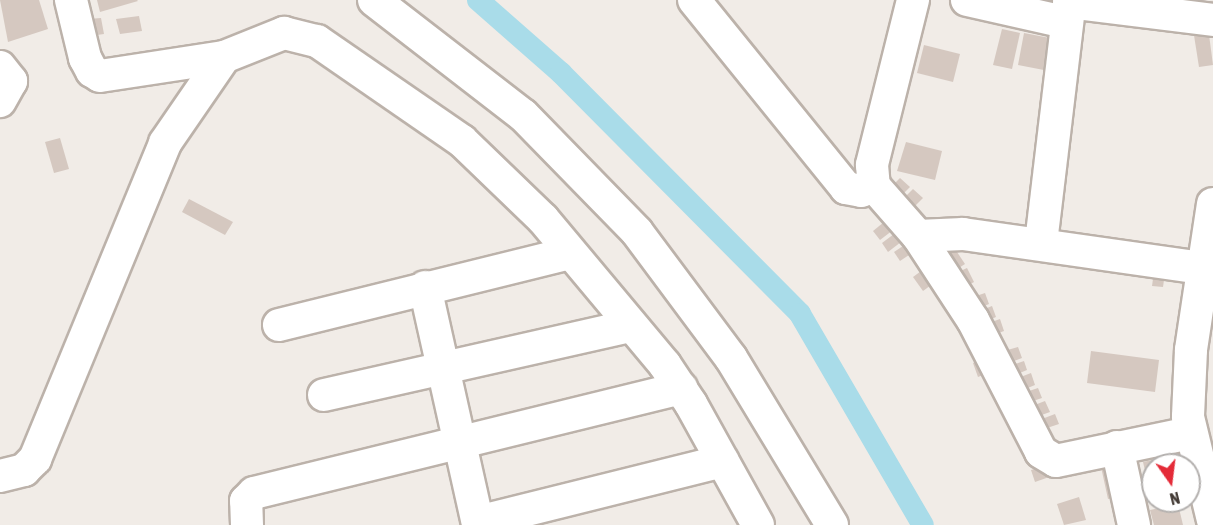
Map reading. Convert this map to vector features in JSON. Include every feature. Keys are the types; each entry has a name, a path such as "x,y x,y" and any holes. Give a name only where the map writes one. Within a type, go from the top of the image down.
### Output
{"street":[{"path":"71,0 85,58 92,71 100,76 224,57 284,33 317,42 462,141 508,183 570,253 681,388 758,525"},
{"path":"374,0 523,115 637,232 731,358 832,525"},
{"path":"694,0 846,188 861,191 874,186"},
{"path":"913,0 872,165 874,186 918,236 973,321 1041,452 1056,461 1190,433"},
{"path":"967,0 1213,20"},
{"path":"1041,243 1068,8"},
{"path":"0,476 24,470 35,459 165,143 224,57"},
{"path":"0,67 11,81 0,101"},
{"path":"1213,208 1203,268 1202,350 1190,433 1213,520"},
{"path":"918,236 963,234 1041,243 1203,268"},
{"path":"279,325 425,287 570,253"},
{"path":"425,287 478,524 723,461"},
{"path":"324,396 629,326"},
{"path":"247,525 246,501 254,493 681,388"},
{"path":"1117,447 1134,525"}],"building":[{"path":"0,0 39,0 48,29 8,42"},
{"path":"97,0 137,0 138,1 100,12"},
{"path":"139,16 142,31 120,34 116,19"},
{"path":"101,18 104,34 90,36 88,19"},
{"path":"1208,27 1213,65 1199,67 1193,29"},
{"path":"1002,29 1020,33 1012,69 993,65"},
{"path":"1024,33 1055,39 1049,71 1018,65"},
{"path":"924,45 960,54 953,82 917,73"},
{"path":"60,138 69,169 54,173 45,142"},
{"path":"906,142 942,151 935,180 897,171"},
{"path":"900,178 910,187 900,197 890,188"},
{"path":"913,189 923,198 913,208 903,199"},
{"path":"189,199 233,222 225,235 182,212"},
{"path":"889,218 897,227 880,240 873,231"},
{"path":"894,234 901,242 888,252 882,243"},
{"path":"909,242 915,251 900,261 894,252"},
{"path":"955,249 965,264 954,271 944,256"},
{"path":"928,266 938,280 923,291 913,277"},
{"path":"967,268 974,282 963,288 956,273"},
{"path":"1154,272 1165,273 1163,287 1152,286"},
{"path":"985,293 989,304 974,310 970,298"},
{"path":"992,306 996,317 982,323 977,312"},
{"path":"1000,319 1004,331 988,337 983,325"},
{"path":"1018,347 1022,358 1009,363 1004,351"},
{"path":"1091,351 1159,360 1155,392 1087,383"},
{"path":"991,356 996,370 978,377 973,363"},
{"path":"1024,361 1027,370 1012,376 1009,366"},
{"path":"1031,373 1035,385 1018,392 1013,380"},
{"path":"1038,388 1042,398 1030,402 1026,392"},
{"path":"1045,401 1050,412 1036,417 1032,406"},
{"path":"1055,414 1059,424 1038,431 1034,422"},
{"path":"1117,464 1124,495 1108,499 1101,467"},
{"path":"1048,465 1052,476 1035,482 1031,470"},
{"path":"1079,497 1086,520 1064,525 1057,504"},
{"path":"1151,513 1180,513 1183,525 1154,525"}],"waterway":[{"path":"478,0 561,73 800,314 923,525"}]}
